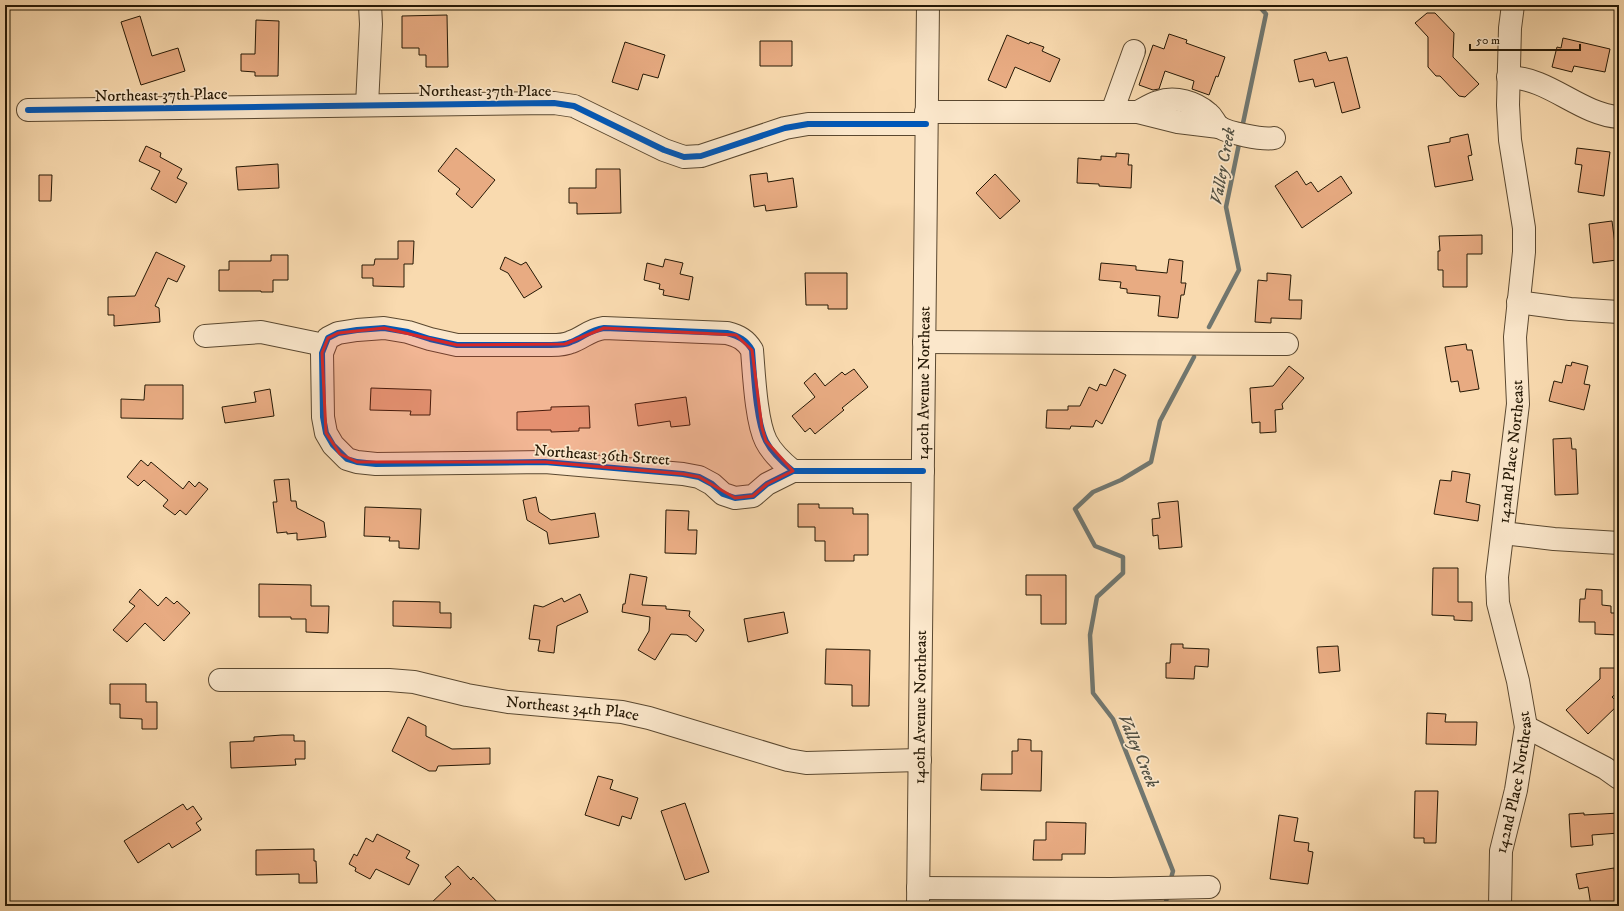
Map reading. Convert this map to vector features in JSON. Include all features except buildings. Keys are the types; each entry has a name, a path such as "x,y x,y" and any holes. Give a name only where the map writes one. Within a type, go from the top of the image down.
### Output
{"street":[{"path":"368,105 371,24 370,5"},
{"name":"140th Avenue Northeast","path":"918,897 928,5"},
{"name":"142nd Place Northeast","path":"1502,902 1501,851 1516,790 1526,727 1518,681 1498,603 1497,577 1518,404 1515,337 1524,252 1524,228 1510,140 1508,81 1513,5"},
{"path":"1112,112 1134,51"},
{"path":"1508,81 1520,85 1530,81 1563,94 1591,111 1603,115 1619,117"},
{"name":"Northeast 37th Place","path":"28,110 554,102 574,106 664,150 684,157 701,156 786,128 808,124 926,118 1138,112 1158,102 1176,99 1191,102 1204,110 1210,114 1219,127 1249,137 1267,139 1274,138"},
{"path":"1518,302 1570,309 1619,312"},
{"path":"205,336 261,332 326,342 338,333 384,328 408,332 430,339 457,344 551,345 572,342 590,332 604,328 736,335 748,344 752,350 758,408 766,441 783,462 794,471"},
{"name":"Northeast 36th Street","path":"326,342 322,353 323,417 326,433 340,454 347,459 357,462 376,464 545,462 668,473 699,477 712,484 723,494 735,498 753,496 767,484 794,471 923,471"},
{"path":"924,342 1287,344"},
{"path":"1503,533 1554,539 1619,543"},
{"name":"Northeast 34th Place","path":"220,680 389,680 414,682 467,695 508,702 622,712 649,718 788,760 806,762 920,760"},
{"path":"1526,727 1614,770"},
{"path":"918,897 1111,889 1210,887"}],"highlighted area":[{"path":"384,328 457,345 565,344 604,328 736,335 752,350 762,428 766,441 793,471 767,484 753,496 735,498 699,477 683,474 545,462 357,462 340,454 326,433 322,353 328,338 338,333"}],"waterway":[{"name":"Valley Creek","path":"1242,128 1266,14 1258,5"},
{"name":"Valley Creek","path":"1209,327 1239,270 1226,207 1240,139"},
{"name":"Valley Creek","path":"1170,882 1173,871 1113,719 1093,693 1090,635 1097,597 1123,573 1123,557 1095,546 1075,509 1093,492 1121,480 1151,462 1160,421 1194,357"},
{"name":"Valley Creek","path":"1165,906 1168,893"}],"cycle path":[{"path":"28,110 554,103 574,106 664,150 684,157 701,156 785,128 808,124 926,124"},
{"path":"793,471 771,450 766,441 760,422 756,397 752,350 742,339 727,333 604,328 594,330 575,340 561,345 457,345 408,332 384,328 338,333 328,338 322,353 323,417 326,433 333,445 347,459 357,462 376,464 545,462 683,474 699,477 712,484 723,494 735,498 753,496 767,484 793,471 923,471"}]}
